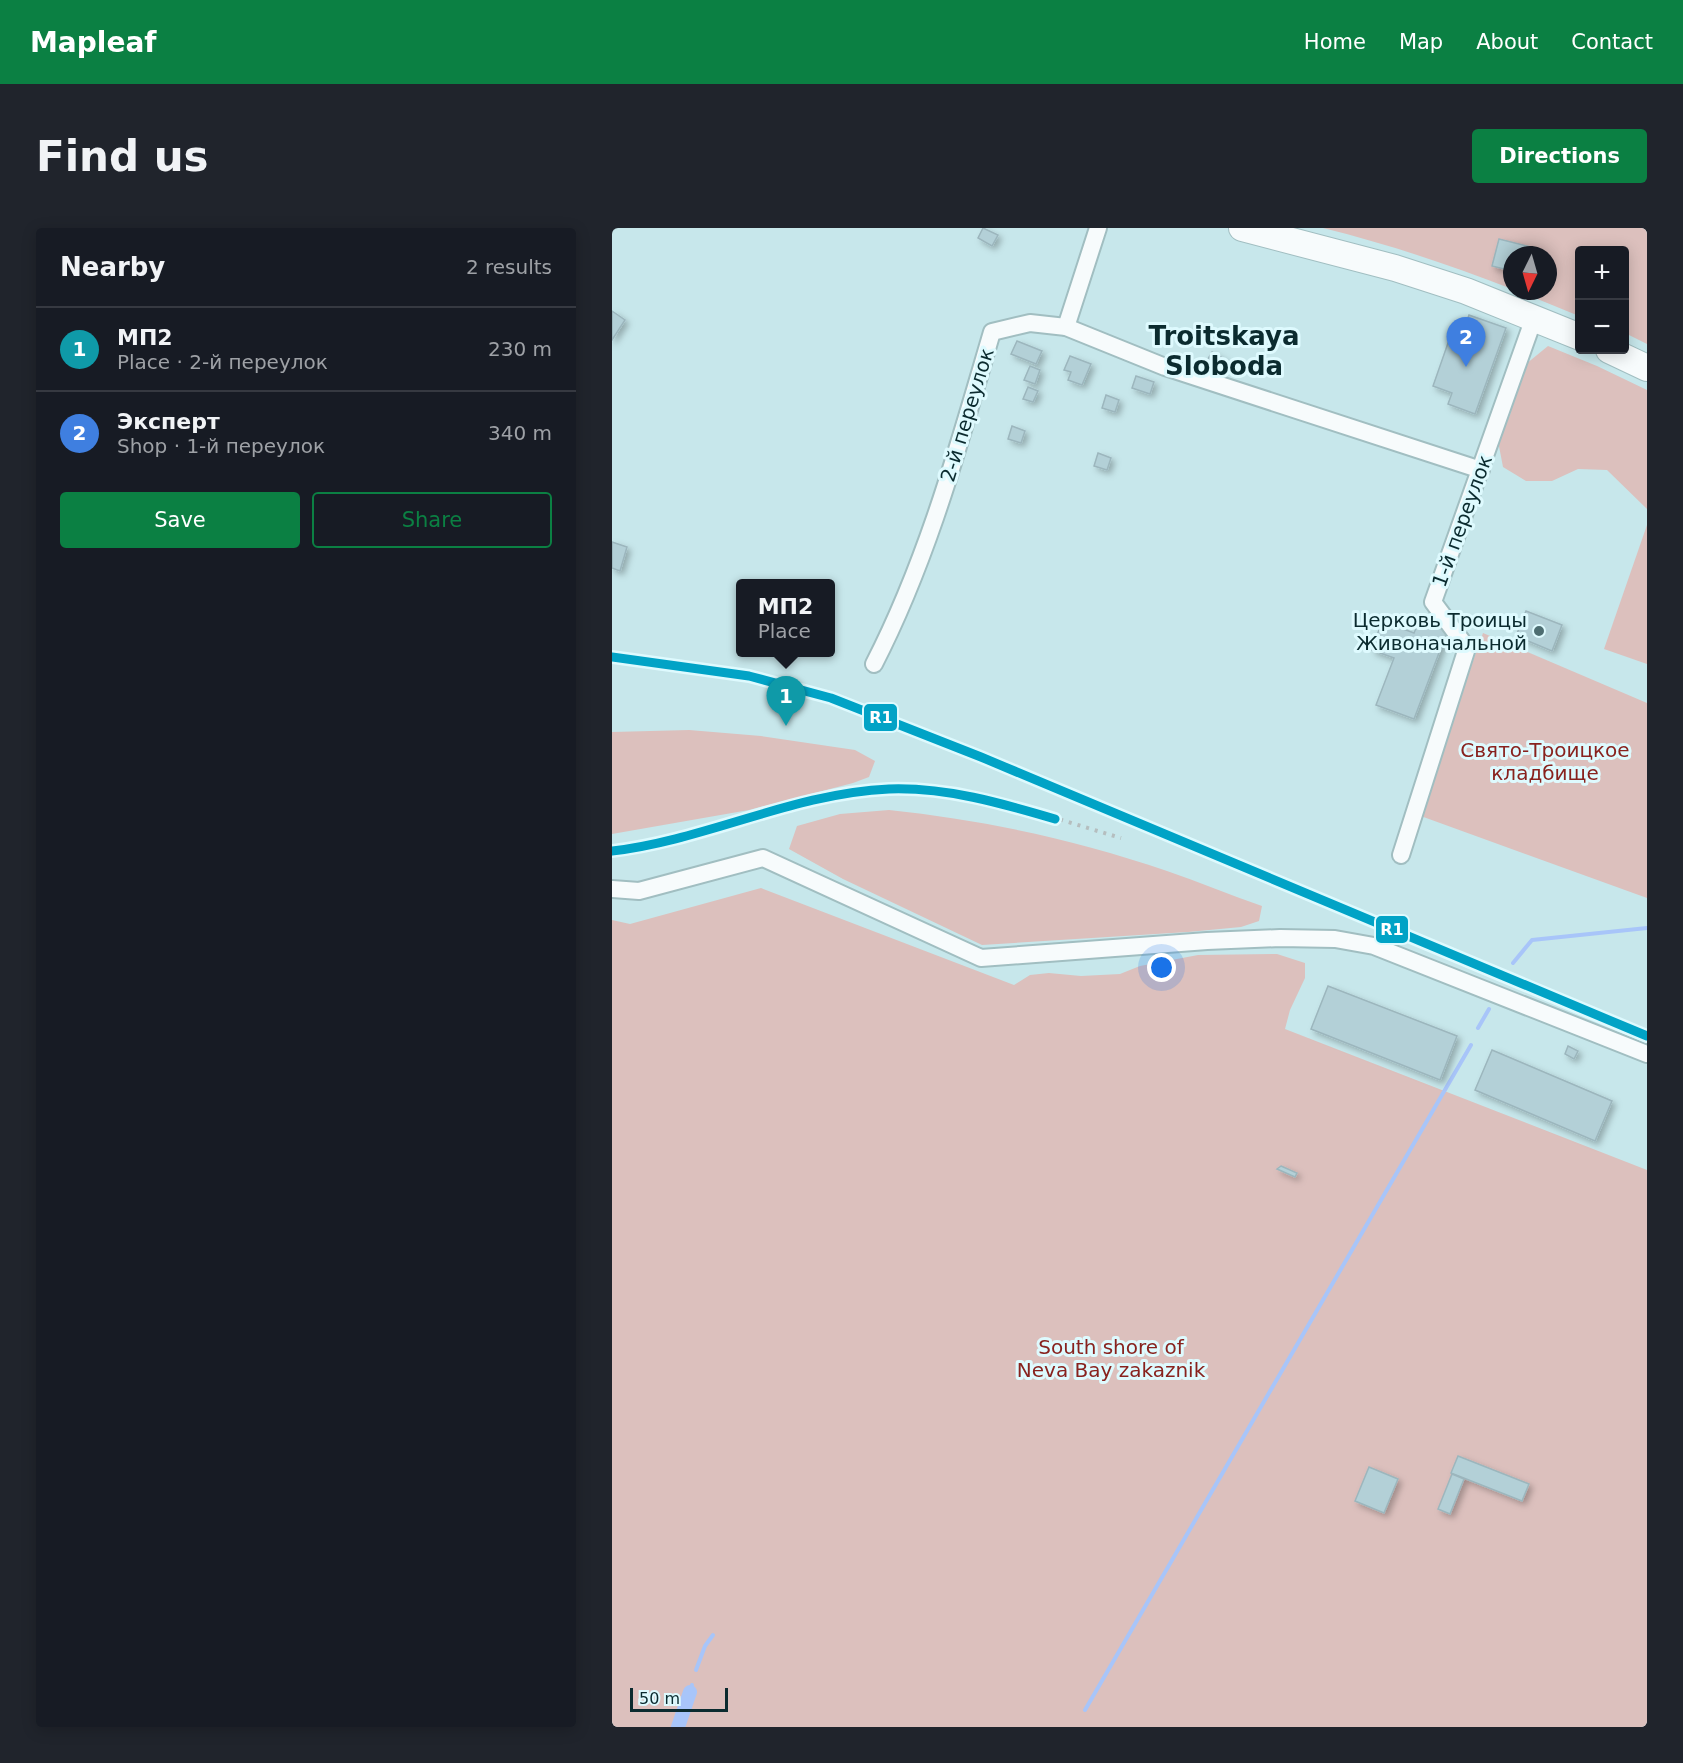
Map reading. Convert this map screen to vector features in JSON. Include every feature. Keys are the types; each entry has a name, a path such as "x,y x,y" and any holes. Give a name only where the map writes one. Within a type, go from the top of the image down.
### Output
{"main road":[{"path":"1242,228 1395,268 1466,291 1575,335"},
{"path":"1617,354 1647,368"}],"street":[{"path":"1098,228 1066,327 1165,367 1480,470"},
{"name":"1-й переулок","path":"1401,855 1467,648 1433,602 1534,318"},
{"name":"2-й переулок","path":"874,664 897,618 954,462 992,332 1030,323 1066,327"},
{"path":"612,889 639,891 763,858 981,958 1207,941 1335,939 1374,946 1647,1054"}],"green space":[{"path":"1323,228 1647,228 1647,344 1629,335 1629,246 1575,246 1575,314 1540,300 1557,300 1557,246 1503,246 1503,286 1371,241"},
{"path":"1548,346 1647,390 1647,509 1607,470 1578,469 1552,481 1526,481 1503,467 1498,441 1510,415 1516,390 1526,364"},
{"path":"1647,525 1647,664 1604,649"},
{"name":"Свято-Троицкое кладбище","path":"1483,633 1647,703 1647,898 1418,815"},
{"path":"689,730 761,736 855,750 875,761 869,777 853,783 749,810 612,834 612,732"},
{"path":"889,810 960,819 1030,833 1133,860 1262,906 1259,921 1241,927 1188,932 982,945 843,879 789,849 797,826 840,814"},
{"name":"South shore of Neva Bay zakaznik","path":"761,888 1014,985 1030,975 1120,974 1140,966 1198,955 1277,954 1305,963 1305,978 1290,1010 1285,1029 1647,1170 1647,1727 612,1727 612,920 630,924"}],"building":[{"path":"983,228 998,235 992,246 978,238"},
{"path":"1499,239 1527,246 1503,246 1503,269 1492,266"},
{"path":"612,311 625,320 612,340"},
{"path":"1469,315 1506,328 1475,414 1448,404 1452,393 1433,386 1448,343 1458,347"},
{"path":"1017,341 1042,351 1036,364 1011,354"},
{"path":"1212,352 1226,360 1220,372 1205,364"},
{"path":"1070,356 1091,364 1082,385 1068,380 1071,372 1064,370"},
{"path":"1030,366 1040,370 1035,384 1024,380"},
{"path":"1136,376 1154,382 1150,394 1132,388"},
{"path":"1028,387 1038,391 1033,402 1023,399"},
{"path":"1106,395 1119,400 1115,412 1102,408"},
{"path":"1012,426 1025,431 1021,443 1008,439"},
{"path":"1098,453 1111,458 1107,470 1094,466"},
{"path":"612,542 627,547 620,571 612,568"},
{"name":"Церковь Троицы Живоначальной","path":"1526,611 1562,625 1552,651 1516,636"},
{"path":"1420,619 1448,629 1414,719 1376,705 1394,658 1372,650 1382,621 1414,633"},
{"path":"1328,986 1457,1036 1440,1080 1311,1029"},
{"path":"1568,1046 1578,1051 1574,1059 1565,1054"},
{"path":"1492,1050 1612,1101 1595,1141 1475,1090"},
{"path":"1281,1166 1297,1173 1295,1177 1277,1169"},
{"path":"1458,1456 1529,1484 1522,1501 1451,1473"},
{"path":"1369,1467 1398,1479 1384,1513 1355,1501"},
{"path":"1452,1474 1464,1479 1450,1514 1438,1509"}],"waterway":[{"path":"1513,963 1532,940 1647,928"},
{"path":"1478,1028 1489,1009"},
{"path":"1085,1710 1471,1045"},
{"path":"696,1670 705,1646 713,1635"},
{"path":"690,1692 692,1685"},
{"path":"678,1727 690,1692"}],"railway":[{"path":"612,851 682,837 819,799 854,792 889,789 948,793 1006,804 1121,838"}],"transit line":[{"name":"R1","path":"612,657 749,676 831,698 981,757 1647,1036"},
{"name":"R1","path":"612,851 682,837 819,799 854,792 889,789 952,793 1055,819"}],"place":[{"name":"Эксперт","path":"1466,367"},
{"name":"Церковь Троицы Живоначальной","path":"1539,631"},
{"name":"МП2","path":"786,726"}],"district":[{"name":"Troitskaya Sloboda","path":"1224,351"}]}
